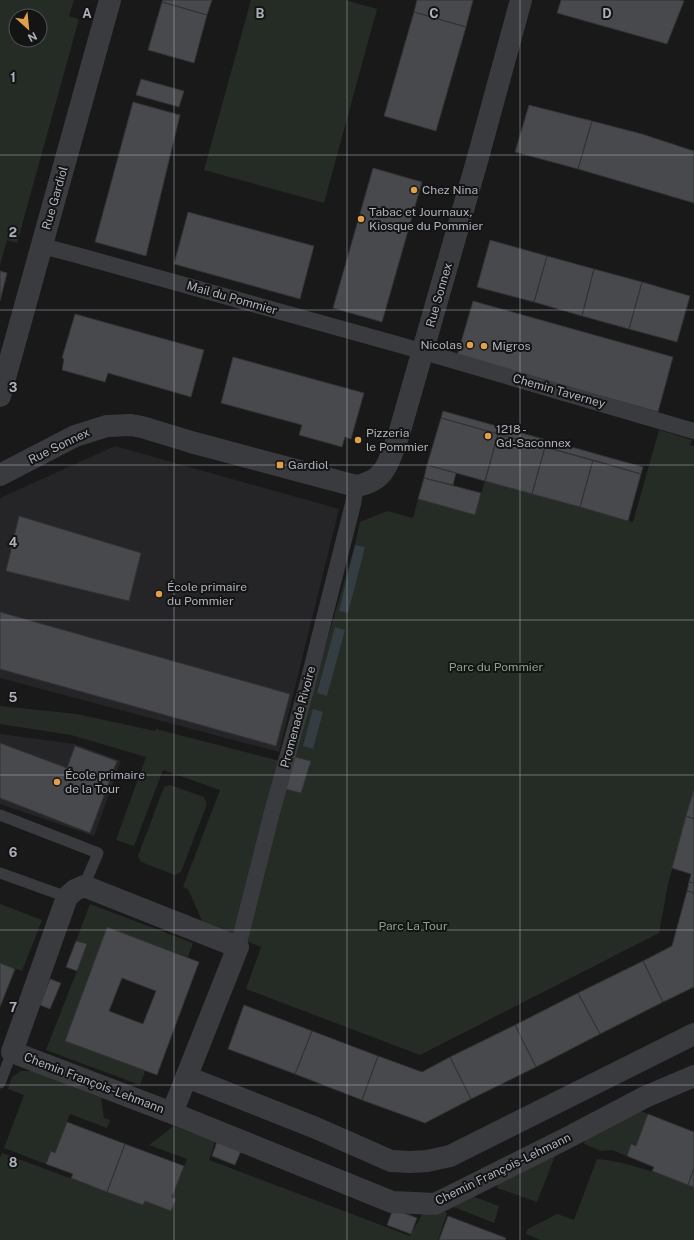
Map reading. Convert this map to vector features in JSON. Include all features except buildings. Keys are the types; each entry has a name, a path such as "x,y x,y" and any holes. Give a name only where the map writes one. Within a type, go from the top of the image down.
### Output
{"street":[{"name":"Rue Gardiol","path":"0,396 110,0"},
{"name":"Rue Sonnex","path":"0,476 75,436 107,426 131,425 356,486 367,484 382,474 387,466 399,434 477,161 521,0"},
{"name":"Mail du Pommier","path":"42,246 423,351"},
{"name":"Chemin Taverney","path":"423,351 694,431"},
{"name":"Promenade Rivoire","path":"238,947 272,812 307,686 353,504 356,486"},
{"path":"76,892 238,947"},
{"name":"Chemin François-Lehmann","path":"76,892 12,1052 172,1113 392,1202 434,1204 565,1140 644,1096 694,1076"},
{"name":"Chemin François-Lehmann","path":"172,1113 238,947"},
{"path":"187,1077 316,1128 391,1160 410,1162 427,1161 450,1156 694,1034"}],"lane":[{"name":"Chemin François-Lehmann","path":"0,815 98,853 76,892"},
{"path":"0,873 76,892"},
{"path":"0,1083 12,1052"}],"shaded area":[{"name":"École primaire du Pommier","path":"115,446 339,509 279,752 0,678 0,498"},
{"path":"355,545 365,547 348,613 339,611"},
{"path":"335,627 345,630 327,696 317,693"},
{"path":"313,709 323,712 313,749 303,746"},
{"name":"École primaire de la Tour","path":"0,734 75,744 121,761 94,836 0,804"}],"green space":[{"path":"0,0 74,0 69,16 79,19 17,243 7,240 0,265"},
{"path":"251,0 345,0 377,9 324,203 204,170"},
{"path":"659,430 692,440 690,445 694,446 694,789 668,884 659,933 420,1055 246,989 261,947 203,923 188,889 183,887 220,790 163,770 134,846 116,840 146,757 71,735 0,724 0,706 77,714 155,731 156,729 276,760 290,766 355,545 360,522 387,511 413,518 418,499 475,515 485,481 633,522"},
{"path":"170,785 204,797 207,804 181,872 175,875 141,862 138,856 164,787"},
{"path":"0,904 42,920 22,971 0,963"},
{"path":"90,904 193,943 188,957 107,928 65,1041 145,1071 140,1085 46,1050 87,945 76,941"},
{"path":"21,1071 33,1071 101,1098 104,1118 110,1120 107,1128 70,1114 55,1153 51,1151 46,1164 4,1148 24,1095 8,1089 12,1077"},
{"path":"640,1111 648,1114 636,1146 631,1144 627,1156 612,1150 601,1151 584,1144 585,1140"},
{"path":"174,1126 215,1142 209,1160 410,1236 423,1213 441,1209 447,1213 438,1240 0,1240 0,1158 2,1153 143,1205 145,1201 171,1211 176,1199 172,1197 187,1159 149,1145"},
{"path":"555,1156 537,1202 497,1188 498,1183"},
{"path":"597,1159 634,1166 694,1187 694,1240 541,1240 526,1234 528,1229 557,1214 574,1220"},
{"path":"472,1196 499,1206 494,1223 451,1206"}],"place":[{"name":"Chez Nina","path":"414,190"},
{"name":"Tabac et Journaux, Kiosque du Pommier","path":"361,219"},
{"name":"Nicolas","path":"470,345"},
{"name":"Migros","path":"484,346"},
{"name":"1218 - Gd-Saconnex","path":"488,436"},
{"name":"Pizzeria le Pommier","path":"358,440"},
{"name":"Gardiol","path":"280,465"},
{"name":"École primaire du Pommier","path":"159,594"},
{"name":"École primaire de la Tour","path":"57,782"}],"park label":[{"name":"Parc du Pommier","path":"496,667"},
{"name":"Parc La Tour","path":"413,926"}]}
